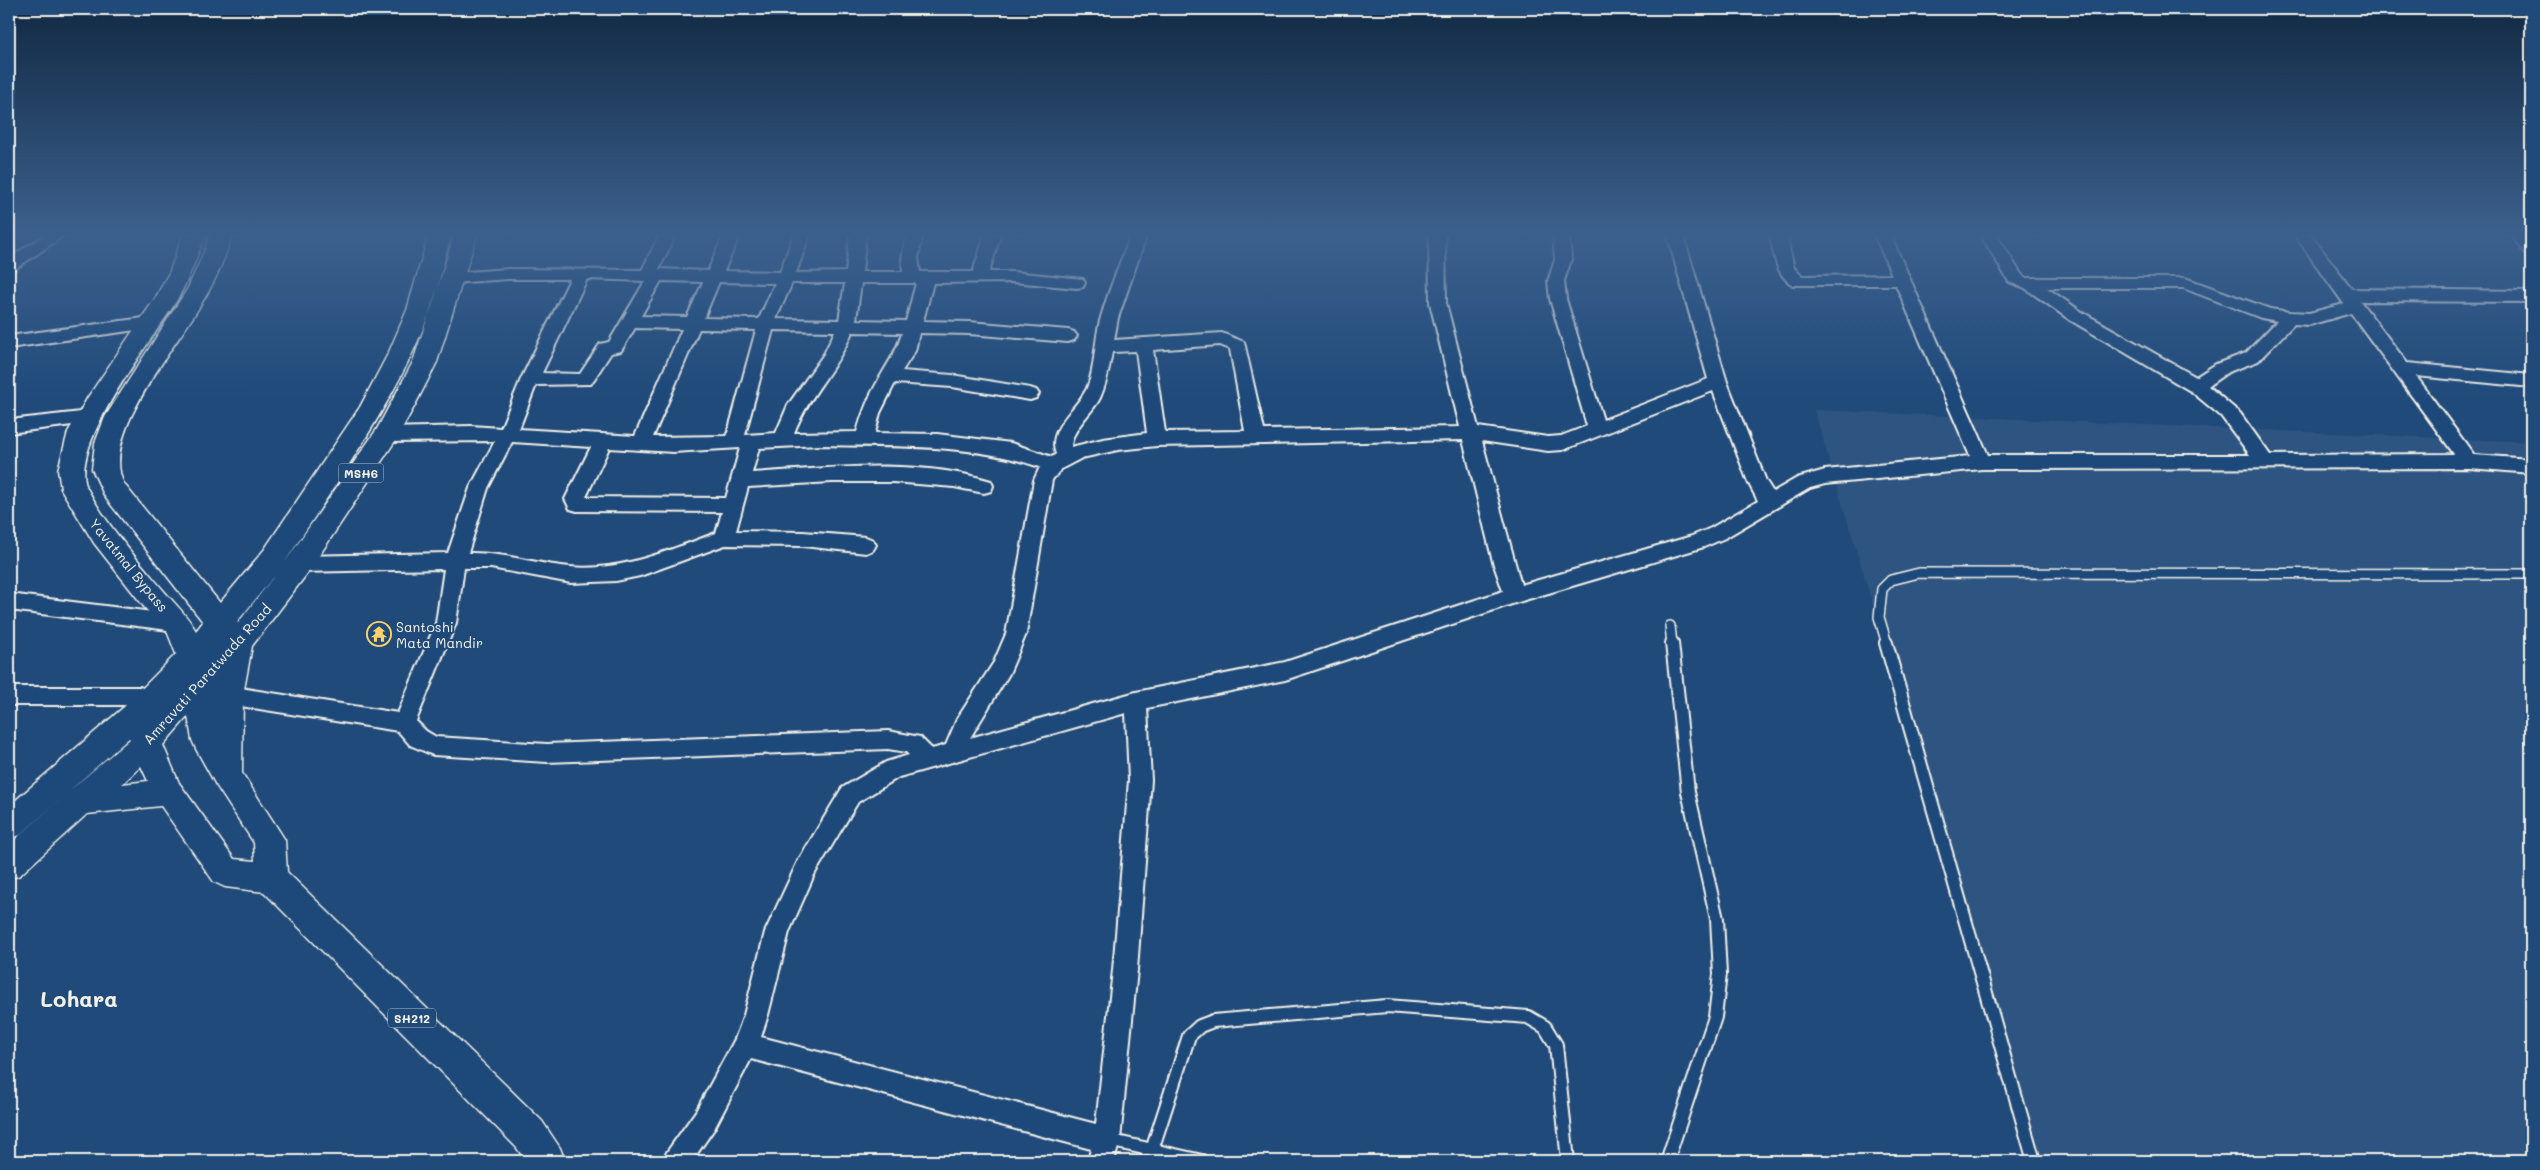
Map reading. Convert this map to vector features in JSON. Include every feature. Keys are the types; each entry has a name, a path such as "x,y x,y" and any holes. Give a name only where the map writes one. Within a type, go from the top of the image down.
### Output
{"main road":[{"name":"Yavatmal Bypass","path":"171,289 151,323 90,416 76,447 71,470 74,489 104,536 155,600 189,648"},
{"path":"198,289 123,407 107,450 105,470 114,490 230,633 228,776"},
{"name":"Amravati Paratwada Road","path":"230,633 274,557 370,411 401,352 426,289"},
{"name":"Amravati Paratwada Road","path":"9,865 77,802 141,718 189,648 230,633 299,564 386,435 425,362 449,289"},
{"path":"189,648 202,724 210,746 269,840 272,878 225,872 168,792 141,718 150,679 189,648"},
{"name":"Amravati Paratwada Road","path":"9,825 141,718"},
{"path":"77,802 168,792"},
{"name":"SH212","path":"272,878 529,1134 547,1161"}],"street":[{"path":"404,723 446,623 456,561 479,488 507,435 530,379 574,289"},
{"path":"530,379 585,380 606,348 615,347 645,289"},
{"path":"641,443 708,289"},
{"path":"724,538 740,481 743,442 766,323 781,289"},
{"path":"782,440 797,406 822,373 846,325 854,289"},
{"path":"864,440 871,413 890,376 906,351 914,326 918,289"},
{"path":"955,752 958,737 968,717 1008,657 1016,634 1043,480 1059,460 1064,436 1091,398 1096,385 1109,318 1120,289"},
{"path":"1438,289 1438,303 1500,553 1514,595"},
{"path":"1557,289 1558,298 1597,429"},
{"path":"1691,289 1718,382 1757,482 1770,504"},
{"path":"1905,289 1982,462"},
{"path":"2036,289 2072,315 2196,386 2222,405 2236,421 2264,462"},
{"path":"2199,289 2267,314 2309,319 2351,300 2531,296"},
{"path":"2343,289 2469,461"},
{"path":"2196,386 2222,368 2252,357 2290,318"},
{"path":"629,322 914,326 969,328 1068,336"},
{"path":"9,342 151,323"},
{"path":"1104,347 1222,339 1238,346 1256,438"},
{"path":"1144,344 1156,439"},
{"path":"2402,369 2531,381"},
{"path":"890,376 952,381 1030,394"},
{"path":"386,435 471,433 673,445 782,440 937,441 1011,450 1059,460 1119,444 1156,439 1471,433 1548,444 1571,441 1718,382"},
{"path":"9,427 90,416"},
{"path":"604,440 575,499 577,504 733,505"},
{"path":"676,1161 705,1120 745,1045 756,1015 777,932 806,868 838,812 850,795 867,783 894,769 1136,700 1285,671 1514,595 1697,542 1718,533 1804,483 1825,476 1982,462 2469,461 2531,466"},
{"path":"740,481 829,476 897,475 960,480 984,486"},
{"path":"299,564 506,561 571,575 616,573 655,563 724,538 803,539 866,545"},
{"path":"9,602 189,648"},
{"path":"228,695 404,723 418,738 433,746 547,753 888,740 912,744 928,759"},
{"path":"9,696 141,718"},
{"path":"745,1045 1104,1150 1126,970 1139,789 1136,700"}],"lane":[{"path":"2034,1161 1879,617 1878,598 1881,587 1895,577 1919,573 2531,574"},
{"path":"1667,1161 1715,1017 1720,974 1717,919 1688,792 1670,626"},
{"path":"1152,1150 1189,1036 1200,1026 1213,1021 1386,1006 1528,1017 1542,1023 1550,1030 1556,1045 1568,1161"},
{"path":"1104,1150 1152,1150 1202,1161"}],"shaded area":[{"path":"1814,410 2531,442 2531,1161 2041,1161"}],"place":[{"name":"Santoshi Mata Mandir","path":"379,634"}],"district":[{"name":"Lohara","path":"79,998"}]}
